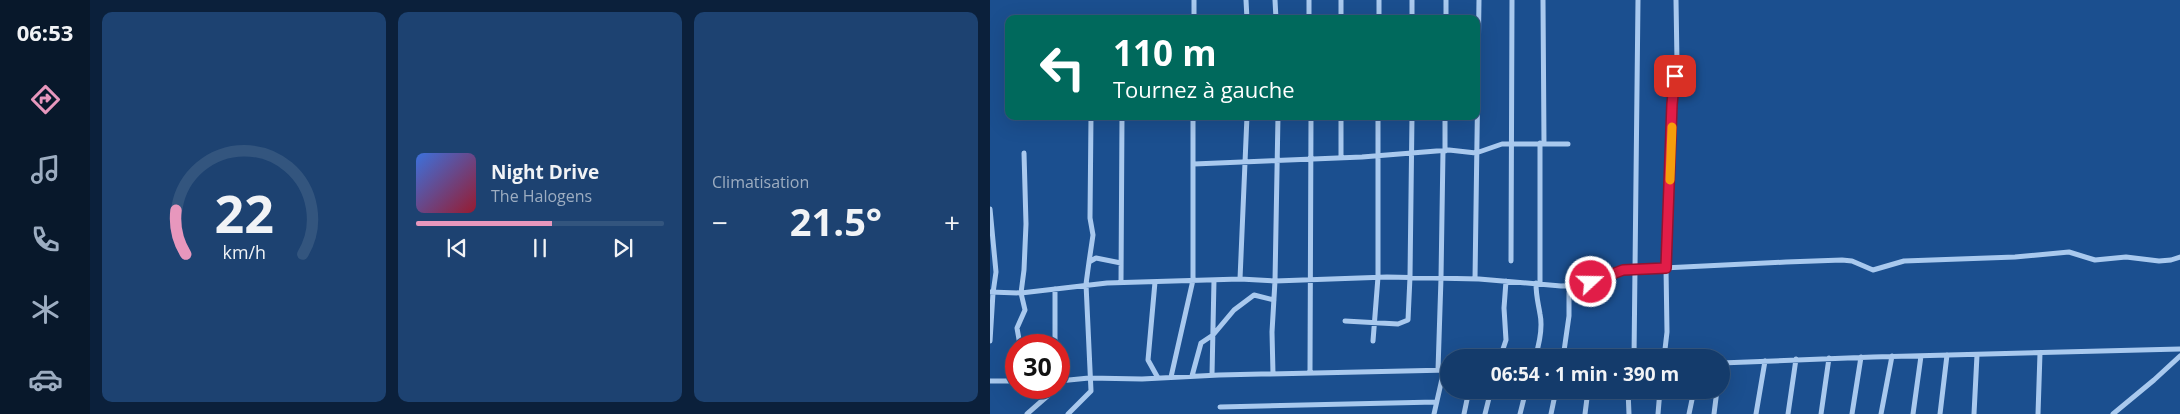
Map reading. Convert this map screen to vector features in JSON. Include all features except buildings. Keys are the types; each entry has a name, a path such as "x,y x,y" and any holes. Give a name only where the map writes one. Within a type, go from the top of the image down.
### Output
{"street":[{"path":"1194,0 1194,15"},
{"path":"1246,0 1247,15"},
{"path":"1275,0 1276,15"},
{"path":"1309,0 1309,15"},
{"path":"1341,15 1342,0"},
{"path":"1379,0 1379,15"},
{"path":"1412,0 1412,15"},
{"path":"1446,0 1446,15"},
{"path":"1479,0 1479,15"},
{"path":"1511,261 1512,0"},
{"path":"1538,349 1540,343 1541,316 1536,301 1542,143 1543,0"},
{"path":"1634,349 1638,0"},
{"path":"1665,349 1672,104 1677,62 1676,0"},
{"path":"1068,414 1092,391 1086,284 1093,235 1090,218 1091,120"},
{"path":"1120,283 1122,120"},
{"path":"1171,377 1193,280 1193,120"},
{"path":"1240,279 1247,120"},
{"path":"1273,374 1272,332 1275,281 1278,120"},
{"path":"1310,373 1311,120"},
{"path":"1341,120 1341,158"},
{"path":"1373,341 1378,277 1378,120"},
{"path":"1345,322 1398,324 1408,320 1412,120"},
{"path":"1443,349 1442,278 1446,120"},
{"path":"1475,279 1477,120"},
{"path":"1194,164 1245,160 1341,158 1444,151 1476,153 1502,144 1568,144"},
{"path":"1018,334 1017,328 1025,310 1021,293 1026,224 1024,153"},
{"path":"990,209 996,272 991,293 990,341"},
{"path":"991,293 1021,293 1086,284 1240,279 1275,281 1378,277 1475,279 1569,286 1591,282 1623,270 1634,269 1842,260 1852,261 1873,270 1904,260 2015,257 2069,252 2095,260 2126,257 2159,261 2180,257"},
{"path":"1089,262 1096,258 1121,263"},
{"path":"1212,375 1214,280"},
{"path":"1503,349 1506,340 1504,308 1506,281"},
{"path":"1155,282 1148,360 1158,378"},
{"path":"1564,349 1569,316 1569,286"},
{"path":"1055,289 1055,334"},
{"path":"1192,376 1201,343 1213,335 1234,310 1254,295 1274,300"},
{"path":"1730,362 1892,356 2180,350"},
{"path":"2038,414 2040,353"},
{"path":"1940,414 1947,355"},
{"path":"1974,414 1977,355"},
{"path":"1882,414 1892,356"},
{"path":"1912,414 1921,356"},
{"path":"2113,414 2180,356"},
{"path":"1852,414 1861,357"},
{"path":"1821,414 1830,358"},
{"path":"1788,414 1796,359"},
{"path":"1756,414 1765,361"},
{"path":"1070,380 1440,370"},
{"path":"990,381 1005,381"},
{"path":"1434,414 1440,384"},
{"path":"1027,414 1044,399"},
{"path":"1464,414 1467,399"},
{"path":"1485,414 1489,399"},
{"path":"1520,414 1524,399"},
{"path":"1551,414 1554,399"},
{"path":"1586,414 1587,399"},
{"path":"1628,399 1629,414"},
{"path":"1658,414 1659,399"},
{"path":"1689,414 1692,399"},
{"path":"1714,414 1716,399"},
{"path":"1220,408 1436,402"}],"slow traffic":[{"path":"1670,180 1672,127"}],"route":[{"path":"1591,282 1623,270 1666,268 1671,176 1672,104 1675,76"}]}
